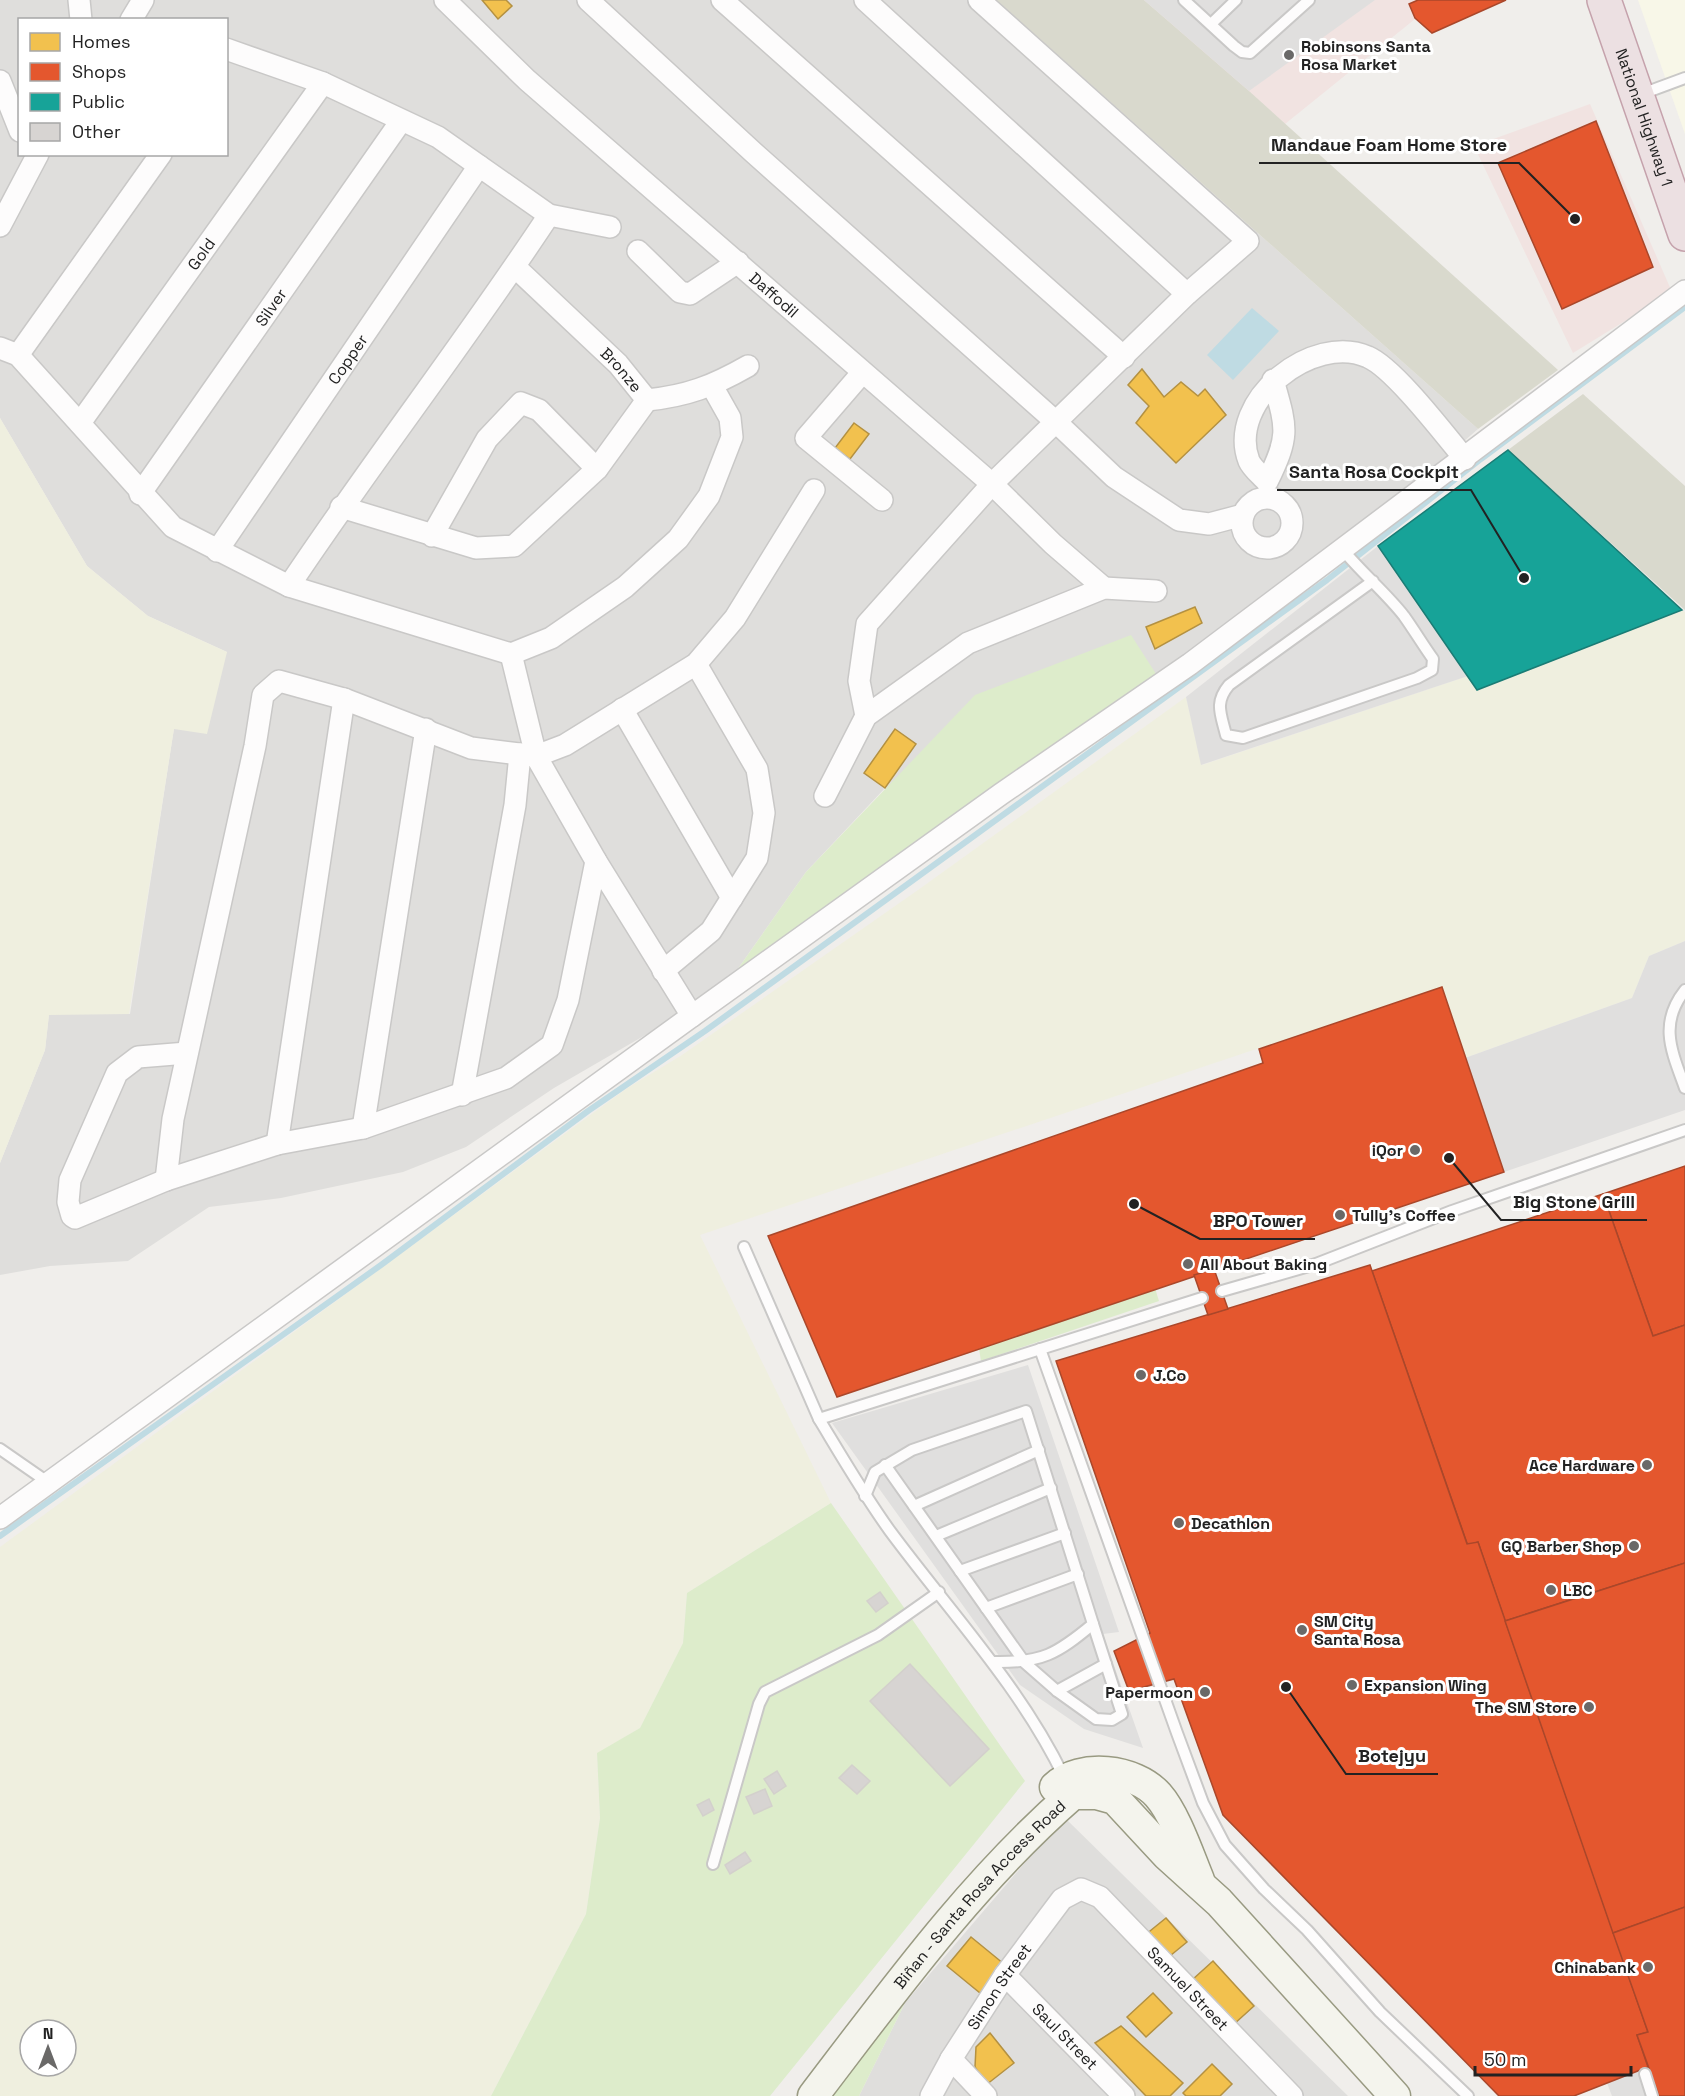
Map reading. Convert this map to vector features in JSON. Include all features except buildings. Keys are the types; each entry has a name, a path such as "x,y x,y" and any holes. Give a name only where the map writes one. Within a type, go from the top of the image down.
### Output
{"highway":[{"name":"National Highway 1","path":"1604,0 1685,234"}],"main road":[{"name":"Biñan - Santa Rosa Access Road","path":"805,2094 922,1930 956,1891 1069,1786 1098,1771 1133,1779 1158,1795 1182,1838 1200,1883 1395,2096"}],"street":[{"path":"79,0 81,18"},
{"path":"132,18 143,0"},
{"name":"Daffodil","path":"445,0 527,80 738,262 862,374 992,484 1053,544 1104,588"},
{"path":"588,0 754,153 1056,422 1114,477 1179,520 1209,524 1243,515 1268,490 1282,450 1285,422 1273,380"},
{"path":"722,0 1124,357"},
{"path":"865,0 1187,294"},
{"path":"866,716 860,681 867,624 992,484 1187,294 1248,241 979,0"},
{"path":"229,55 323,83 438,137 549,215 610,227"},
{"path":"0,81 18,127"},
{"name":"Gold","path":"80,423 323,83"},
{"name":"Silver","path":"140,494 401,121"},
{"path":"159,156 9,352 80,423 140,494 173,527 289,586 511,654 551,638 624,586 678,539 709,496 732,437 730,418 712,386"},
{"path":"0,226 34,157"},
{"name":"Copper","path":"217,551 479,166"},
{"path":"289,586 341,507 515,267 549,215"},
{"path":"638,251 680,292 690,294 738,262"},
{"name":"Bronze","path":"515,267 618,364 647,400 687,394 712,386 748,366"},
{"path":"0,1518 991,801 1190,663 1350,558 1524,411 1685,291"},
{"path":"1243,515 1243,531 1253,544 1269,548 1284,542 1292,528 1290,511 1268,490 1249,462 1246,435 1254,407 1273,380 1311,356 1345,350 1370,357 1397,380 1465,459"},
{"path":"862,374 806,438 882,500"},
{"path":"341,507 476,548 514,546 597,469 647,400"},
{"path":"432,536 487,439 521,403 539,410 597,469"},
{"path":"166,1180 173,1119 255,746 263,696 279,681 344,699 471,748 528,755 564,745 696,663 735,618 814,490"},
{"path":"825,796 866,716 968,643 1104,588 1156,591"},
{"path":"511,654 528,755 692,1016"},
{"path":"663,972 711,931 732,898 757,858 764,813 757,769 696,663"},
{"path":"277,1144 344,699"},
{"path":"622,709 732,898"},
{"path":"363,1128 426,729"},
{"path":"462,1095 515,805 528,755"},
{"path":"188,1053 138,1057 117,1073 70,1180 69,1202 72,1216 75,1218 109,1206 166,1180 277,1144 363,1128 506,1078 552,1045 568,1000 596,861"},
{"name":"Simon Street","path":"931,2096 951,2059 1005,1975 1062,1899 1081,1889"},
{"name":"Samuel Street","path":"1081,1889 1100,1897 1292,2096"},
{"name":"Saul Street","path":"1005,1975 1125,2096"},
{"path":"951,2059 986,2096"}],"lane":[{"path":"1184,0 1242,52 1250,53 1309,0"},
{"path":"1211,24 1236,0"},
{"path":"1636,96 1685,78"},
{"path":"1350,558 1372,581 1403,616 1433,659 1432,670 1418,678 1243,738 1226,735 1220,711 1220,696 1229,685 1372,581"},
{"path":"1685,990 1677,1000 1668,1020 1669,1036 1685,1088"},
{"path":"1222,1291 1316,1264 1452,1211 1685,1130"},
{"path":"744,1247 819,1419 865,1496 994,1662 1069,1786"},
{"path":"819,1419 1202,1298"},
{"path":"1040,1349 1188,1763 1203,1803 1225,1845 1264,1889 1307,1930 1380,2012 1468,2096"},
{"path":"865,1496 874,1472 885,1465 912,1450 1026,1411 1122,1714 1112,1720 1096,1719 1057,1691 1025,1663 885,1465"},
{"path":"0,1449 49,1483"},
{"path":"914,1506 1039,1450"},
{"path":"936,1536 1051,1488"},
{"path":"960,1571 1065,1533"},
{"path":"986,1608 1078,1574"},
{"path":"713,1864 759,1704 765,1692 878,1635 939,1592"},
{"path":"994,1662 1025,1663 1063,1649 1093,1624"},
{"path":"1057,1691 1106,1664"},
{"path":"1645,2074 1652,2096"}],"shaded area":[{"path":"0,0 996,0 1478,429 1417,482 1158,677 885,788 806,872 723,990 554,1088 466,1147 403,1172 281,1198 209,1207 128,1261 50,1266 0,1275 0,1163 45,1050 49,1014 130,1014 174,728 227,652 148,616 87,566 0,418"},
{"path":"996,0 1144,0 1249,91 1558,370 1478,429"},
{"name":"Robinsons Santa Rosa Market","path":"1144,0 1506,0 1432,33 1415,19 1285,124"},
{"path":"1144,0 1375,0 1249,91"},
{"path":"1638,0 1685,0 1685,134"},
{"path":"1590,104 1672,292 1573,353 1474,146"},
{"path":"1583,394 1685,486 1685,610 1508,450"},
{"path":"1378,546 1468,676 1201,765 1186,697"},
{"path":"1685,941 1685,1110 1504,1172 1465,1058 1632,998 1649,956"},
{"path":"1028,1365 1119,1632 1103,1634 1143,1748 1084,1729 1020,1685 832,1423"},
{"path":"1064,1817 1348,2096 859,2096 905,2003"},
{"path":"1629,2036 1652,2096 1612,2096 1594,2049"}],"green space":[{"path":"0,418 87,566 148,616 227,652 207,734 174,729 129,1014 49,1015 45,1050 0,1163"},
{"path":"1682,610 1685,612 1685,941 1649,956 1632,998 1465,1058 1442,987 700,1235 831,1503 687,1593 683,1643 640,1728 597,1754 600,1818 586,1914 491,2096 0,2096 0,1547 626,1089 682,1055 918,890 1186,697 1202,765 1468,676 1478,690"},
{"path":"1131,635 1158,677 723,990 806,872 975,695"},
{"path":"1155,1288 1159,1301 981,1361 979,1349"},
{"path":"831,1503 1025,1781 770,2096 491,2096 586,1914 600,1818 597,1753 640,1728 683,1643 687,1593"},
{"path":"905,2003 859,2096 832,2096"}],"water":[{"path":"1252,308 1279,331 1233,380 1207,355"}],"waterway":[{"path":"0,1536 381,1265 588,1111 705,1031 1327,580 1481,459 1685,307"}],"place":[{"name":"Robinsons Santa Rosa Market","path":"1289,55"},
{"name":"Mandaue Foam Home Store","path":"1575,219"},
{"name":"Santa Rosa Cockpit","path":"1524,578"},
{"name":"iQor","path":"1415,1150"},
{"name":"Big Stone Grill","path":"1449,1158"},
{"name":"BPO Tower","path":"1134,1204"},
{"name":"Tully's Coffee","path":"1340,1215"},
{"name":"All About Baking","path":"1188,1264"},
{"name":"J.Co","path":"1141,1375"},
{"name":"Ace Hardware","path":"1647,1465"},
{"name":"Decathlon","path":"1179,1523"},
{"name":"GQ Barber Shop","path":"1634,1546"},
{"name":"LBC","path":"1551,1590"},
{"name":"SM City Santa Rosa","path":"1302,1630"},
{"name":"Expansion Wing","path":"1352,1685"},
{"name":"Botejyu","path":"1286,1687"},
{"name":"Papermoon","path":"1205,1692"},
{"name":"The SM Store","path":"1589,1707"},
{"name":"Chinabank","path":"1648,1967"}]}
